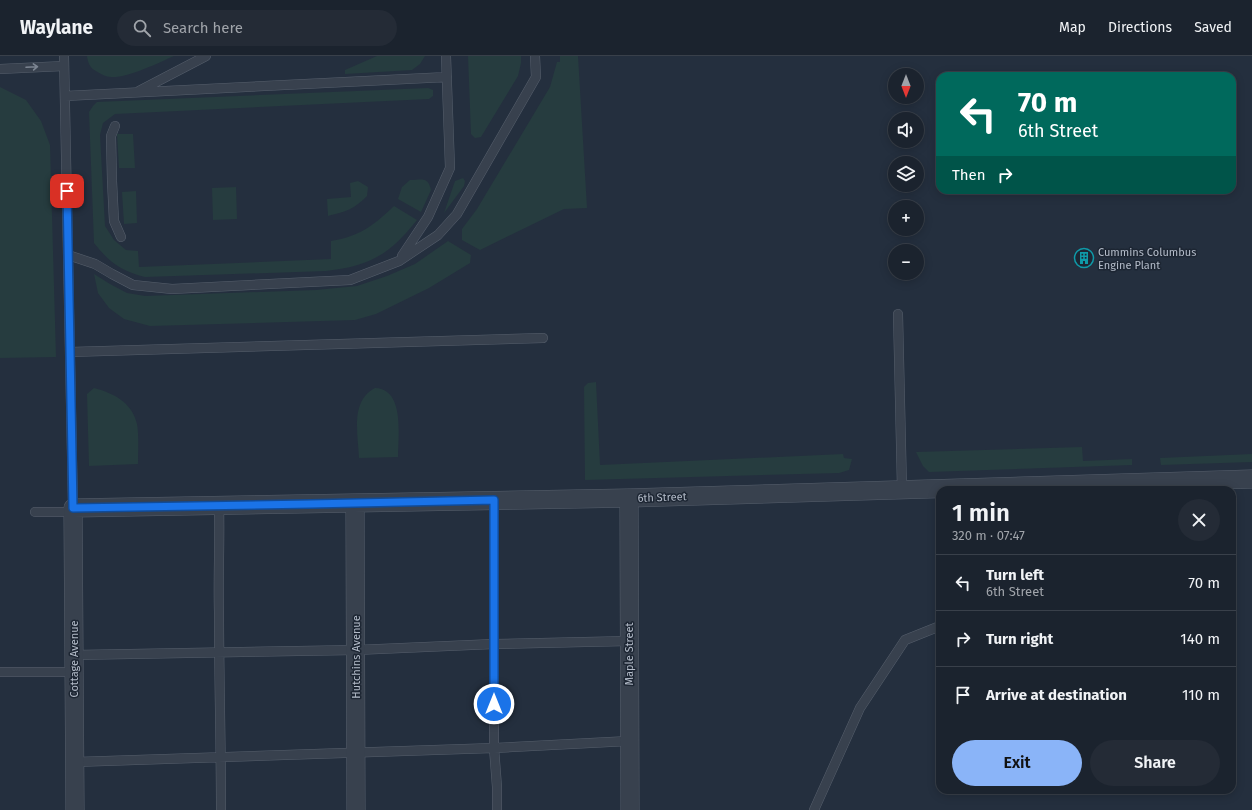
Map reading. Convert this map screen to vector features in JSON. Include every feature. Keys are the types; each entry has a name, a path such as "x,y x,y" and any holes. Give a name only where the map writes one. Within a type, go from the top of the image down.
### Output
{"street":[{"name":"6th Street","path":"1175,486 1252,479"},
{"name":"6th Street","path":"73,510 629,498 936,489"},
{"name":"Maple Street","path":"629,498 630,810"},
{"name":"Hutchins Avenue","path":"355,503 356,810"},
{"name":"Cottage Avenue","path":"73,510 75,810"}],"lane":[{"path":"35,512 73,510 64,56"},
{"path":"137,92 206,56"},
{"path":"399,261 428,217 450,168 446,56"},
{"path":"68,255 95,264 133,285 172,289 350,280 399,261 438,235 457,214 536,76 536,56"},
{"path":"0,69 64,66"},
{"path":"65,96 447,76"},
{"path":"116,126 110,136 112,189 114,221 121,237"},
{"path":"898,314 902,489"},
{"path":"70,352 543,338"},
{"path":"494,500 494,748 497,810"},
{"path":"219,506 221,810"},
{"path":"814,810 860,708 905,640 936,628"},
{"path":"74,654 356,650 629,640"},
{"path":"0,672 74,672"},
{"path":"75,762 494,748 629,741"}],"green space":[{"path":"87,56 174,56 134,73 111,77 94,70 89,63"},
{"path":"377,56 425,56 420,64 412,70 345,74 345,70"},
{"path":"468,56 521,56 518,76 481,137 475,138 471,134"},
{"path":"560,56 578,56 587,208 564,209 480,250 462,240 462,229 477,209 550,87 557,62 560,62"},
{"path":"0,87 26,100 41,121 50,145 56,357 0,358"},
{"path":"428,88 433,90 433,96 429,99 115,114 103,123 100,135 105,226 114,240 126,250 138,251 139,267 331,259 331,241 350,236 366,229 394,206 417,220 397,242 378,257 355,266 326,271 145,277 122,269 110,261 94,243 89,112 97,102"},
{"path":"117,134 133,134 135,168 119,168"},
{"path":"463,178 465,181 464,186 444,213 455,181"},
{"path":"421,179 426,181 430,186 431,190 421,212 398,199 402,187 410,180"},
{"path":"358,181 368,187 367,196 358,204 349,209 328,216 327,199 351,197 350,183"},
{"path":"236,187 237,219 213,220 212,188"},
{"path":"136,191 137,223 124,224 122,192"},
{"path":"448,241 471,255 470,263 429,288 376,314 355,320 150,326 124,319 109,308 98,293 94,274 127,293 145,296 316,290 357,286 387,276 415,264"},
{"path":"596,382 600,465 843,454 844,458 852,459 849,470 839,473 585,480 584,387 588,383"},
{"path":"94,388 115,396 126,404 131,410 138,428 138,464 89,466 87,394"},
{"path":"375,388 385,390 391,396 395,405 399,426 398,457 359,458 357,419 359,410 362,401 367,394"},
{"path":"1082,447 1083,461 1132,459 1132,465 929,472 923,466 916,452"},
{"path":"1252,454 1252,462 1161,465 1160,458"}],"place":[{"name":"Cummins Columbus Engine Plant","path":"1084,258"}],"route":[{"path":"67,191 73,508 494,500 494,704"}]}
